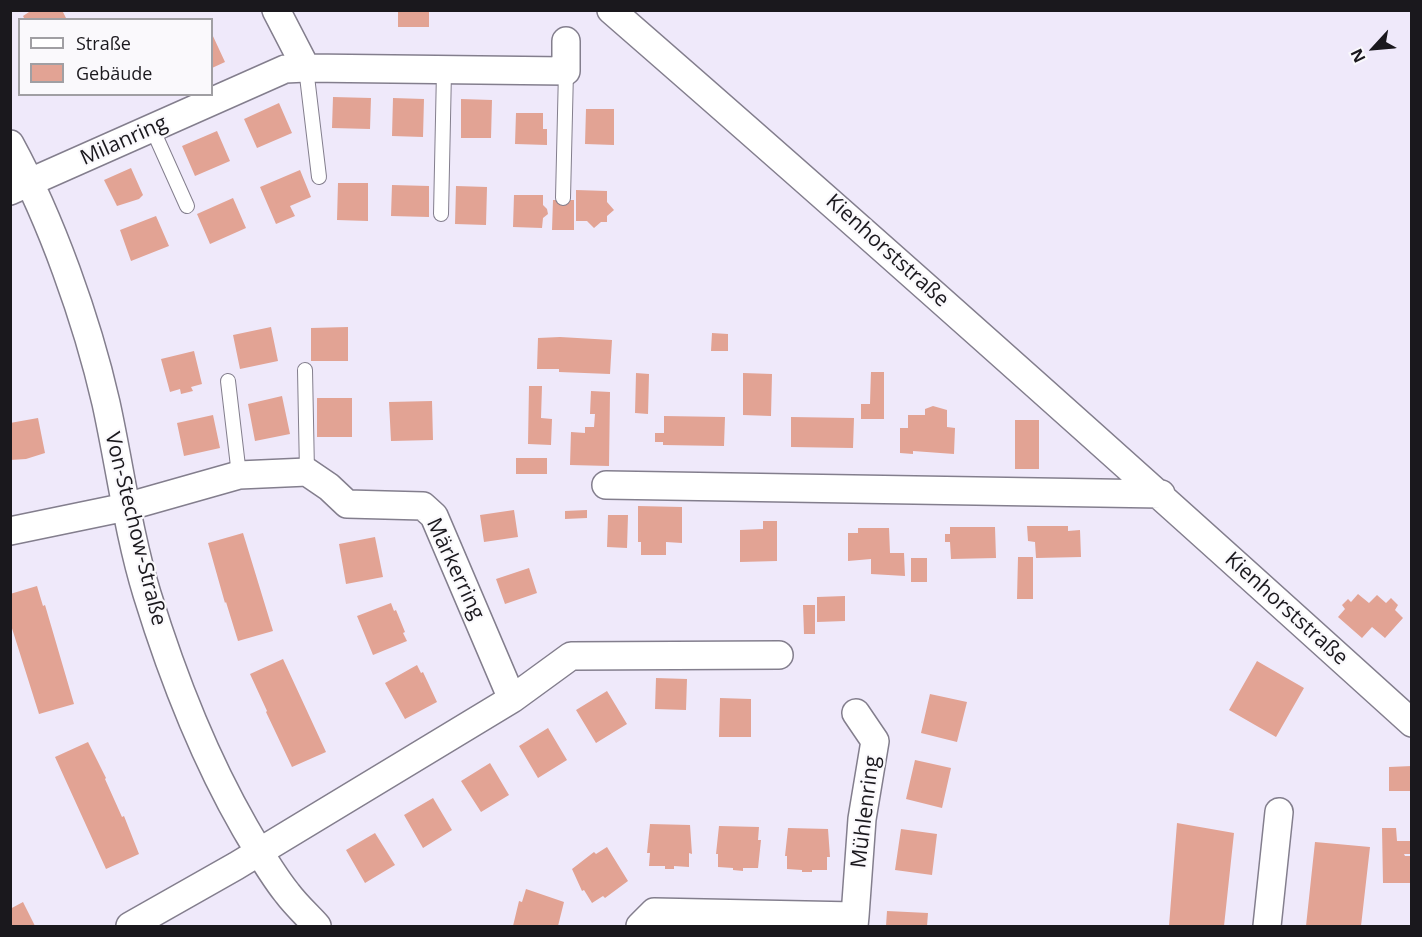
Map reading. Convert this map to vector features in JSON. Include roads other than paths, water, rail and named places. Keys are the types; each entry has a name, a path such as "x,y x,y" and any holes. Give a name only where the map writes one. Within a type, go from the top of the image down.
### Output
{"street":[{"path":"276,10 306,68"},
{"name":"Kienhorststraße","path":"611,10 857,224 1412,723"},
{"path":"566,41 566,71"},
{"name":"Milanring","path":"20,187 285,69 566,71"},
{"name":"Von-Stechow-Straße","path":"10,144 20,187 62,263 84,326 105,401 126,507 147,592 178,686 231,803 259,852 287,893 317,927"},
{"path":"10,531 126,507 239,475 307,471"},
{"name":"Märkerring","path":"307,471 347,504 423,506 434,516 512,699"},
{"path":"606,485 1161,495"},
{"path":"130,927 512,699 571,656 780,656"},
{"name":"Mühlenring","path":"640,927 654,912 855,921 862,819 875,741 856,713"},
{"path":"1267,927 1279,812"}],"lane":[{"path":"306,68 319,177"},
{"path":"441,214 444,71"},
{"path":"563,198 566,71"},
{"path":"152,128 188,206"},
{"path":"305,370 307,471"},
{"path":"228,381 239,475"}]}
